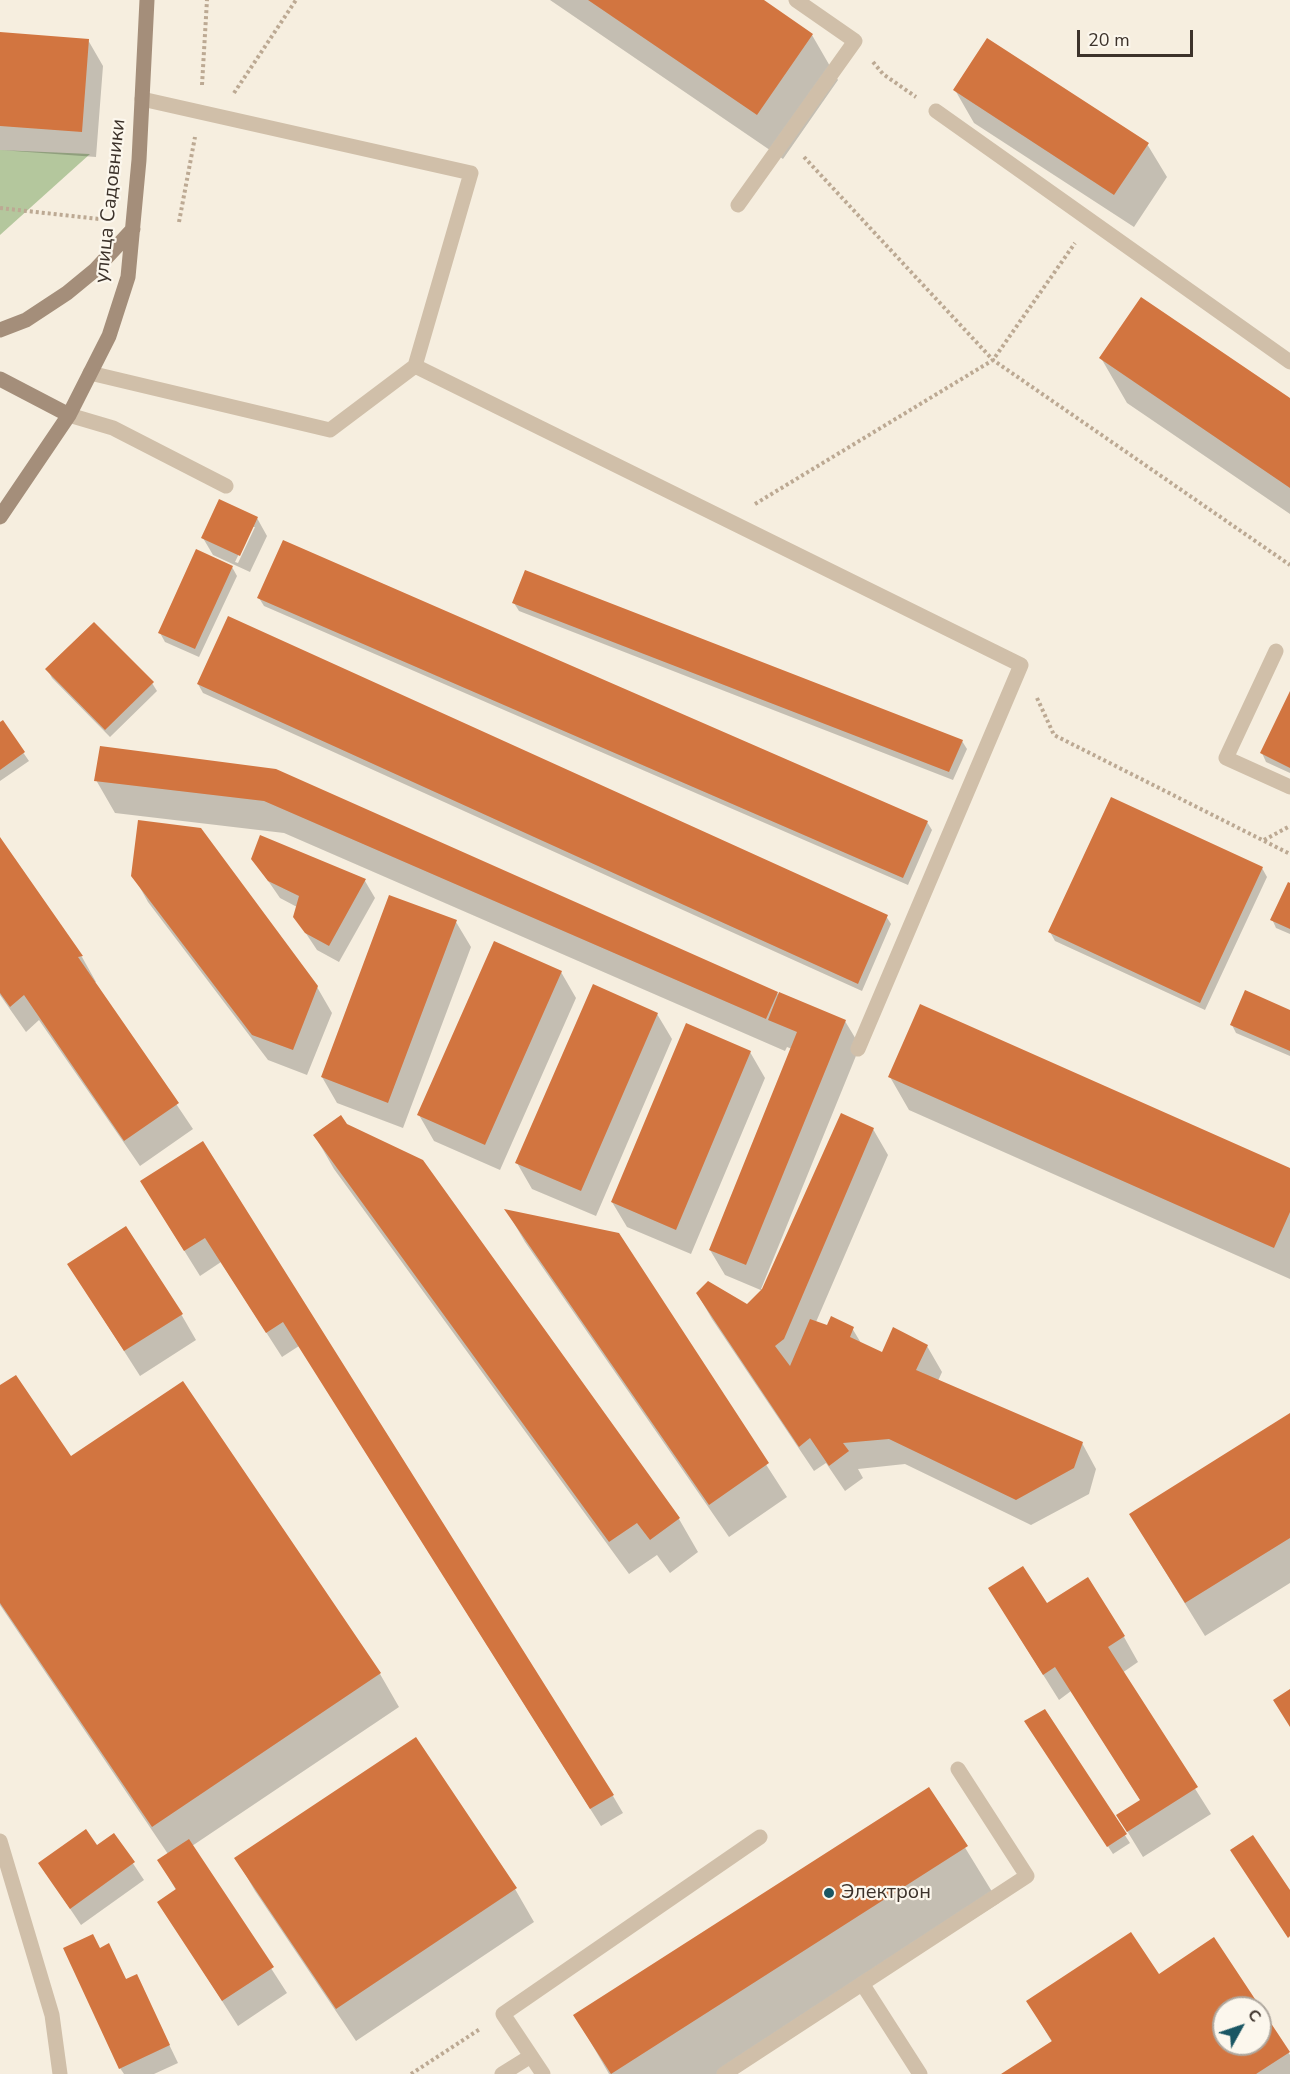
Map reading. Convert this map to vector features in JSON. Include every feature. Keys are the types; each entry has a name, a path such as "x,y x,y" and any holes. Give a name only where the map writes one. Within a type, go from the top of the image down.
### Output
{"street":[{"name":"улица Садовники","path":"0,517 69,416 109,336 128,278 147,0"},
{"path":"0,330 26,320 67,293 95,270 133,229"},
{"path":"0,379 69,416"}],"lane":[{"path":"738,205 855,41 796,0"},
{"path":"90,373 330,430 415,366 471,173 142,99"},
{"path":"936,111 1290,362"},
{"path":"415,366 1021,665 858,1049"},
{"path":"69,416 113,428 225,486"},
{"path":"1276,651 1226,758 1290,787"},
{"path":"724,2074 1028,1876 958,1769"},
{"path":"543,2074 503,2014 759,1837"},
{"path":"0,1841 52,2015 60,2074"},
{"path":"862,1985 920,2074"},
{"path":"502,2074 531,2056"}],"path":[{"path":"218,116 296,0"},
{"path":"855,41 883,74 936,111"},
{"path":"786,138 993,360 1290,565"},
{"path":"0,208 99,219"},
{"path":"728,520 993,360 1091,220"},
{"path":"1021,665 1054,735 1290,854"},
{"path":"1263,841 1290,826"},
{"path":"411,2074 503,2014"}],"green space":[{"path":"0,150 90,154 0,235"}],"building":[{"path":"588,0 764,0 813,34 757,115"},
{"path":"0,32 89,39 82,132 0,126"},
{"path":"987,38 1149,143 1114,195 953,90"},
{"path":"1141,297 1290,398 1290,488 1099,358"},
{"path":"219,499 258,517 240,556 201,538"},
{"path":"283,540 928,821 903,878 257,598"},
{"path":"196,549 233,566 195,649 158,633"},
{"path":"525,570 963,740 949,772 512,603"},
{"path":"228,616 888,915 858,984 197,684"},
{"path":"94,622 154,682 105,730 45,669"},
{"path":"1290,691 1290,768 1260,753"},
{"path":"3,720 25,752 0,770 0,722"},
{"path":"100,746 276,769 778,992 766,1019 264,801 94,781"},
{"path":"1111,797 1263,867 1200,1003 1048,932"},
{"path":"138,820 201,828 318,986 293,1050 252,1035 131,876"},
{"path":"260,835 366,879 329,946 305,933 293,917 299,896 268,881 251,859"},
{"path":"0,837 83,956 78,957 179,1103 124,1141 24,995 10,1007 0,993"},
{"path":"1288,882 1290,883 1290,929 1270,920"},
{"path":"389,895 457,920 388,1103 321,1077"},
{"path":"494,941 562,971 485,1145 417,1115"},
{"path":"593,984 658,1013 581,1191 515,1163"},
{"path":"1245,990 1290,1010 1290,1051 1230,1025"},
{"path":"779,992 846,1020 746,1265 709,1250 797,1032 768,1020"},
{"path":"920,1004 1290,1168 1290,1212 1274,1248 888,1077"},
{"path":"686,1023 751,1051 676,1230 611,1202"},
{"path":"841,1113 874,1128 784,1339 775,1346 790,1366 810,1319 827,1325 831,1316 854,1327 850,1337 882,1352 893,1327 928,1345 916,1370 1083,1442 1074,1468 1016,1500 889,1439 843,1443 849,1451 829,1466 810,1438 799,1447 696,1293 708,1281 747,1304 762,1289"},
{"path":"341,1115 347,1124 423,1160 680,1518 650,1540 637,1523 609,1542 313,1135"},
{"path":"203,1141 614,1795 590,1809 283,1322 266,1333 205,1238 184,1251 140,1181"},
{"path":"504,1209 619,1233 769,1463 709,1505"},
{"path":"126,1226 183,1314 124,1351 67,1264"},
{"path":"16,1375 71,1456 183,1381 381,1673 152,1827 0,1603 0,1385"},
{"path":"1290,1413 1290,1538 1185,1603 1129,1514"},
{"path":"1023,1566 1047,1603 1088,1577 1125,1636 1108,1647 1198,1787 1127,1832 1116,1815 1140,1800 1055,1667 1043,1675 988,1588"},
{"path":"1290,1689 1290,1727 1273,1700"},
{"path":"1045,1709 1127,1834 1107,1847 1024,1721"},
{"path":"416,1737 517,1888 336,2009 234,1858"},
{"path":"929,1787 968,1846 611,2074 573,2015"},
{"path":"86,1829 97,1845 114,1833 135,1862 70,1909 38,1863"},
{"path":"1253,1835 1290,1890 1290,1936 1288,1938 1230,1850"},
{"path":"189,1839 274,1967 222,2001 157,1902 176,1889 157,1860"},
{"path":"1131,1932 1159,1974 1214,1937 1253,1996 1212,1996 1212,2056 1272,2056 1272,2025 1290,2052 1256,2074 1001,2074 1052,2041 1026,2001"},
{"path":"93,1934 100,1948 109,1943 126,1979 137,1974 170,2045 119,2069 63,1948"}],"place":[{"name":"Электрон","path":"829,1893"}]}
